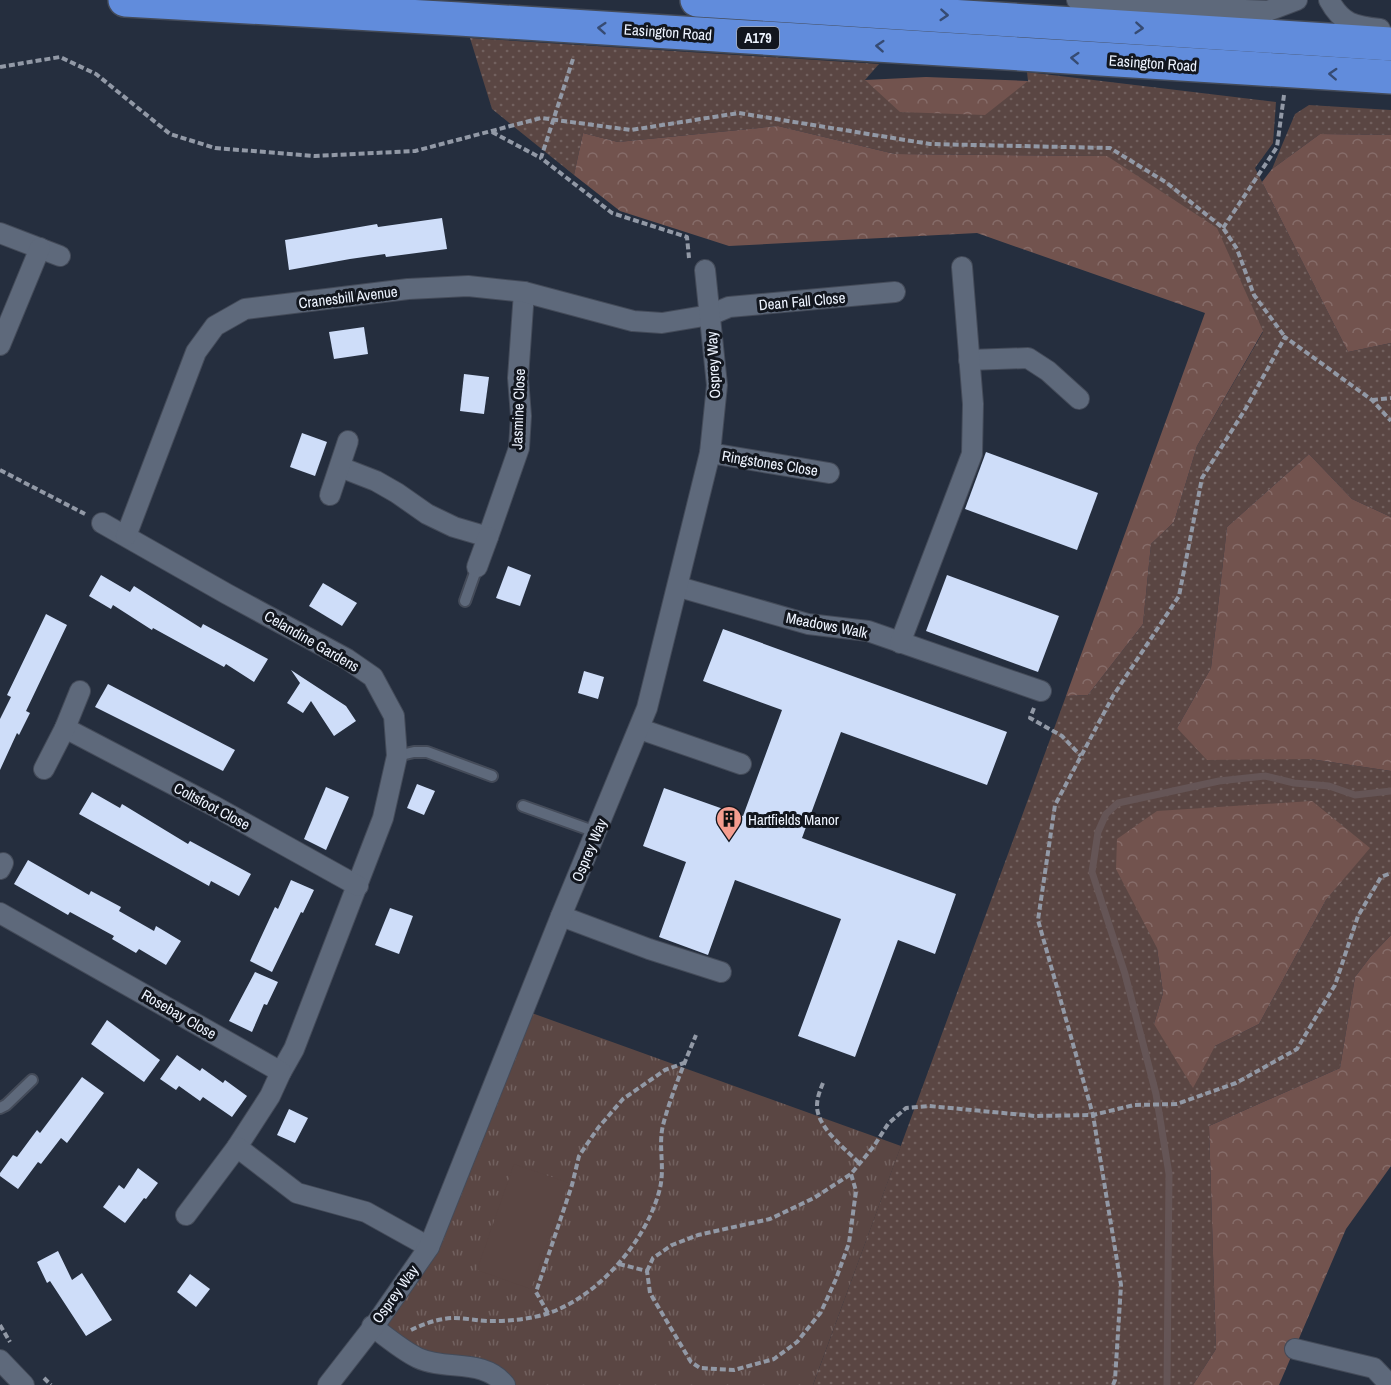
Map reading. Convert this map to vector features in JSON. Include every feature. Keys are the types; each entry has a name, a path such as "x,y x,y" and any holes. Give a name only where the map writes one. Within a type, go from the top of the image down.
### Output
{"highway":[{"name":"Easington Road","path":"125,0 1391,77"},
{"name":"A179","path":"698,0 1391,44"}],"street":[{"path":"1077,0 1081,3 1268,11 1298,0"},
{"path":"1329,0 1335,10 1354,26 1391,32"},
{"path":"0,233 60,256"},
{"path":"0,345 40,248"},
{"path":"900,643 972,454 974,404 962,267"},
{"name":"Osprey Way","path":"328,1385 429,1247 561,916 640,729 679,587 710,453 717,385 705,270"},
{"name":"Cranesbill Avenue","path":"126,536 196,352 215,326 245,309 408,289 468,286 524,292 633,321 662,323 710,315"},
{"name":"Jasmine Close","path":"477,567 519,448 521,416 518,378 524,292"},
{"name":"Dean Fall Close","path":"710,315 729,307 895,292"},
{"path":"969,360 1028,358 1048,371 1079,399"},
{"path":"330,495 348,441"},
{"name":"Ringstones Close","path":"710,453 829,473"},
{"path":"340,467 376,481 454,527 488,537"},
{"name":"Celandine Gardens","path":"102,523 347,659 373,677 394,716 397,756 383,818 294,1049 281,1072"},
{"name":"Meadows Walk","path":"679,587 808,624 868,631 1041,691"},
{"path":"44,769 80,692"},
{"name":"Coltsfoot Close","path":"65,728 214,806 358,886"},
{"path":"640,729 741,764"},
{"name":"Rosebay Close","path":"0,913 281,1072"},
{"path":"561,916 649,949 721,972"},
{"path":"186,1215 237,1148 270,1096 281,1072"},
{"path":"237,1148 297,1193 366,1212 429,1247"},
{"path":"372,1326 419,1358 447,1365 476,1367 499,1378 505,1385"},
{"path":"1295,1349 1374,1368 1390,1385"},
{"path":"0,1360 24,1385"}],"lane":[{"path":"465,601 477,567"},
{"path":"397,756 427,752 492,776"},
{"path":"523,806 596,832"},
{"path":"0,1108 32,1080"}],"path":[{"path":"0,67 60,57 96,74 170,134 215,148 315,156 415,151 541,118 631,130 740,113 930,144 1110,148 1167,183 1223,228 1237,249 1254,295 1285,337 1372,400 1391,421"},
{"path":"541,158 573,59"},
{"path":"1223,228 1277,147 1285,88"},
{"path":"491,131 541,158 612,213 687,237 691,265 705,270"},
{"path":"1113,1385 1121,1285 1093,1115 1038,920 1054,805 1113,696 1179,596 1202,478 1246,408 1285,337"},
{"path":"1372,400 1391,398"},
{"path":"0,470 102,523"},
{"path":"1041,691 1030,718 1062,736 1081,756"},
{"path":"850,1173 856,1191 849,1243 821,1312 797,1342 774,1359 734,1370 700,1368 691,1362 650,1293 647,1271 653,1258 672,1245 698,1234 770,1219 814,1198 860,1164 888,1124 906,1108 929,1106 1035,1116 1093,1115 1134,1105 1177,1104 1236,1083 1297,1049 1335,985 1358,916 1381,877 1391,873"},
{"path":"398,1344 408,1332 421,1325 453,1318 490,1321 522,1319 549,1313 573,1303 594,1288 619,1264 648,1221 660,1189 663,1165 660,1144 663,1125 696,1035"},
{"path":"549,1313 536,1292 572,1185 579,1156 598,1128 623,1099 665,1070 685,1063"},
{"path":"823,1083 816,1109 836,1142 860,1164"},
{"path":"619,1264 647,1271"}],"green space":[{"path":"470,38 879,64 865,80 1028,81 1027,72 1276,102 1273,143 1255,168 1348,352 1391,343 1391,517 1352,499 1309,454 1227,527 1211,668 1177,728 1310,759 1391,771 1391,935 1355,977 1340,1068 1209,1126 1216,1349 1193,1385 813,1385 1066,696 1088,695 1143,624 1151,544 1174,522 1197,446 1263,332 1107,156 895,154 778,126 618,142 583,133 574,175 492,109","holes":["1369,848 1326,900 1259,1024 1215,1046 1154,1024 1163,993 1157,948"]},
{"path":"926,77 1028,81 985,115 900,112 865,80"},
{"path":"1309,105 1391,110 1391,135 1320,134 1272,169 1295,114"},
{"path":"778,126 895,154 1107,156 1217,228 1263,331 1197,446 1174,522 1151,544 1143,624 1088,695 1066,696 1205,313 977,233 729,246 620,211 574,175 583,133 618,142"},
{"path":"1320,134 1391,135 1391,343 1348,352 1262,182 1272,169"},
{"path":"1309,454 1352,499 1391,517 1391,771 1310,759 1207,760 1177,728 1211,668 1227,527"},
{"path":"1312,801 1370,848 1326,900 1259,1024 1215,1046 1193,1088 1154,1024 1163,993 1157,948 1116,869 1117,839 1157,811"},
{"path":"1391,935 1391,1166 1346,1229 1279,1385 1193,1385 1216,1349 1209,1126 1340,1068 1355,977"},
{"path":"529,1012 901,1146 813,1385 508,1385 421,1355 377,1322 433,1251"},
{"path":"514,1164 569,1183 531,1289 477,1270"}],"building":[{"path":"442,218 447,249 386,257 385,254 289,270 285,240 377,224 378,227"},
{"path":"364,327 368,354 334,359 329,332"},
{"path":"464,374 489,377 484,414 460,411"},
{"path":"302,433 327,442 315,476 290,467"},
{"path":"986,452 1098,493 1077,550 965,509"},
{"path":"508,566 531,575 520,606 496,598"},
{"path":"101,575 130,592 134,586 201,628 203,624 268,659 254,682 226,664 224,667 153,628 152,630 113,605 111,609 89,596"},
{"path":"947,575 1059,616 1038,672 926,631"},
{"path":"323,583 357,603 342,626 309,606"},
{"path":"46,614 67,625 26,711 30,713 19,735 17,733 0,770 0,719 11,697 7,695"},
{"name":"Hartfields Manor","path":"723,629 1007,732 987,785 841,732 802,838 956,894 935,954 898,940 855,1057 798,1036 841,919 735,880 708,955 659,937 686,862 643,846 664,788 743,816 782,710 703,681"},
{"path":"291,670 346,706 356,721 334,736 311,701 303,713 287,703 300,683"},
{"path":"584,671 604,677 598,699 578,693"},
{"path":"108,684 235,750 223,771 95,707"},
{"path":"417,784 435,791 424,815 407,808"},
{"path":"326,787 349,797 326,850 304,839"},
{"path":"92,792 120,808 122,804 188,844 190,841 251,874 239,896 211,881 209,886 79,814"},
{"path":"28,860 89,895 91,891 121,907 119,911 154,931 156,926 181,941 166,965 139,949 136,953 112,939 114,936 70,912 68,915 14,884"},
{"path":"291,880 314,890 272,972 250,961 275,907 278,909"},
{"path":"390,908 413,916 399,954 375,945"},
{"path":"255,972 278,982 267,1005 264,1004 252,1032 229,1021"},
{"path":"107,1020 160,1060 144,1082 91,1044"},
{"path":"177,1055 200,1071 202,1068 223,1083 225,1080 247,1096 232,1117 203,1097 200,1101 179,1086 176,1090 160,1079"},
{"path":"82,1077 104,1093 67,1143 61,1138 41,1164 38,1162 18,1189 0,1176 0,1173 13,1155 17,1157 37,1130 40,1133"},
{"path":"289,1109 308,1118 295,1143 277,1135"},
{"path":"138,1168 158,1183 125,1223 103,1207 119,1185 124,1189"},
{"path":"58,1251 72,1280 82,1273 112,1320 86,1336 50,1281 47,1283 37,1262"},
{"path":"190,1274 210,1289 196,1307 177,1292"}],"waterway":[{"path":"1167,1385 1169,1174 1156,1094 1125,974 1092,872 1098,832 1106,814 1118,803 1219,781 1265,776 1294,783 1329,786 1355,795 1391,791"}],"place":[{"name":"Hartfields Manor","path":"729,842"}]}
